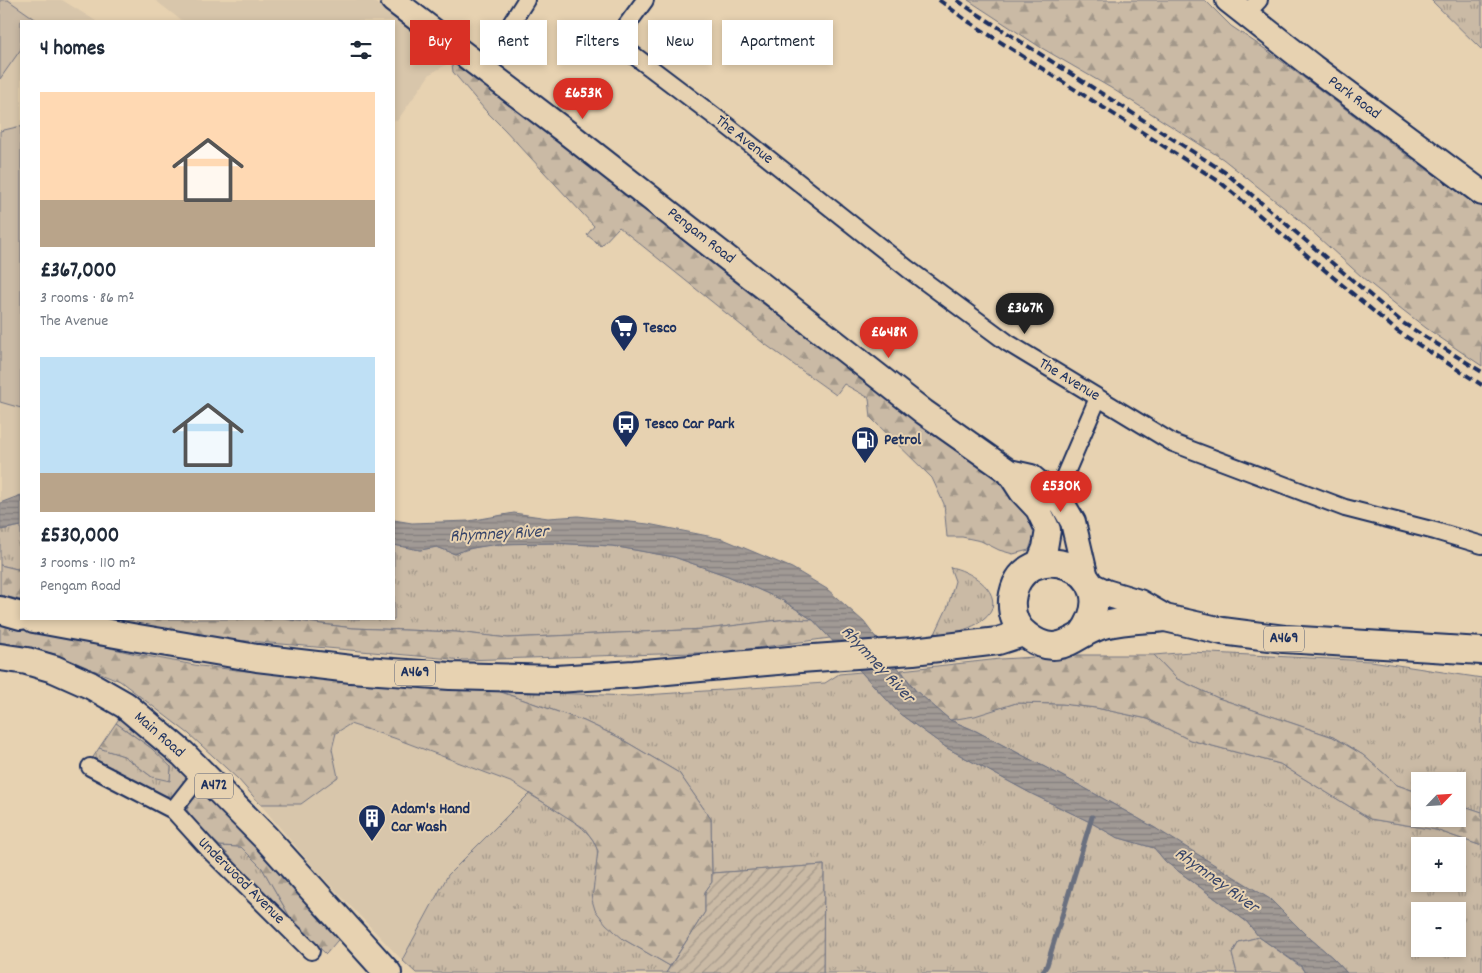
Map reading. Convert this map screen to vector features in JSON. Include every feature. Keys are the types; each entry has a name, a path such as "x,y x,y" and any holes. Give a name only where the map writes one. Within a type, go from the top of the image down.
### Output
{"main road":[{"name":"A469","path":"1038,565 1049,562 1074,567 1088,582 1106,593 1139,603 1165,618 1222,631 1284,639 1482,650"},
{"path":"1023,633 1015,621 1011,607 1013,592 1019,580 1027,571 1038,565"},
{"path":"1082,634 1090,624 1095,599 1088,582"},
{"path":"0,610 20,616"},
{"name":"A469","path":"39,620 132,638 257,658 351,669 450,676 556,679 913,651 998,641 1023,633 1033,641 1045,645 1059,646 1071,642 1082,634 1102,625 1115,622 1165,618"},
{"name":"A469","path":"1406,646 1482,662"},
{"name":"Main Road","path":"0,657 54,669 90,685 125,705 183,754 265,837 388,973"}],"street":[{"name":"Pengam Road","path":"393,0 741,268 924,412 1009,472 1022,492 1038,509 1048,530 1045,548 1038,565"},
{"path":"483,68 526,0"},
{"name":"The Avenue","path":"645,0 615,41 726,125 908,269 1008,343 1182,447 1345,508 1482,545"},
{"name":"Park Road","path":"1228,0 1252,8 1482,193"},
{"path":"1041,516 1046,503 1061,484 1098,398"},
{"name":"Pengam Road","path":"1009,472 1030,477 1062,503 1072,522 1088,582"},
{"name":"Underwood Avenue","path":"90,767 173,810 213,854 311,951"},
{"path":"173,810 202,774"}],"shaded area":[{"path":"0,0 62,0 94,20 20,20 20,495 0,503"},
{"path":"155,0 373,0 410,31 410,65 446,65 430,74 397,121 395,120 395,20 181,20"},
{"path":"350,724 394,738 513,783 529,794 448,875 402,960 314,868 260,804 301,804 332,749 336,733"}],"green space":[{"path":"0,0 8,0 37,20 20,20 20,50 0,79"},
{"path":"968,0 1205,0 1231,26 1268,51 1424,168 1482,206 1482,366 1399,307 1362,277 1297,218 1223,159 1111,88 1040,47"},
{"path":"1431,0 1482,0 1482,50"},
{"path":"452,65 459,65 504,95 758,300 969,457 1020,499 1035,532 1029,550 1013,554 999,550 981,541 962,537 947,537 944,504 932,478 871,418 869,398 844,384 836,395 762,342 619,227 601,246 587,235 594,226 485,110 453,72"},
{"path":"20,126 20,408 0,402 0,131"},
{"path":"20,526 20,570 0,565 0,530"},
{"path":"515,543 612,546 674,557 728,576 782,600 813,620 787,619 706,629 508,638 456,632 353,628 291,620 395,620 395,545 420,550 437,547 455,554 478,547"},
{"path":"0,565 20,570 20,600 0,595"},
{"path":"950,567 974,576 987,588 993,603 987,617 974,626 949,634 934,636 948,606 955,581"},
{"path":"787,619 813,620 830,638 726,652 463,660 202,637 116,620 291,620 353,628 456,632 508,638 706,629"},
{"path":"0,623 136,654 200,666 284,675 498,691 584,721 618,737 679,773 711,819 712,882 705,892 705,912 670,966 623,939 606,924 595,910 592,900 598,851 584,828 513,783 394,738 350,724 336,733 332,749 338,777 301,804 260,804 238,779 189,734 120,681 55,654 0,642"},
{"path":"1190,652 1371,661 1482,678 1482,812 1466,807 1466,772 1411,772 1411,790 1397,785 1363,755 1333,737 1218,698 1177,679 1154,655"},
{"path":"1072,655 1154,655 1177,679 1218,698 1333,737 1363,755 1397,785 1411,790 1411,826 1370,819 1280,764 1190,740 1148,719 1096,708 1062,704 1016,703 975,716 950,720 915,690 901,670 1000,659"},
{"path":"861,672 900,714 947,748 1116,837 1154,848 1166,862 1247,922 1259,937 1239,942 1232,953 1237,973 823,973 824,865 712,873 711,819 679,773 618,737 584,721 498,691 630,696 825,683 839,674"},
{"path":"1016,703 1062,704 1096,708 1148,719 1190,740 1280,764 1370,819 1411,826 1411,828 1436,830 1456,837 1411,837 1411,892 1466,892 1466,840 1482,846 1482,973 1347,973 1305,934 1155,828 1081,786 976,731 950,720"},
{"path":"120,717 189,773 187,784 181,793 166,796 157,793 92,759 99,748 124,756 152,777 151,748 116,723"},
{"path":"116,723 151,748 171,767 170,781 152,777 124,756 99,748"},
{"path":"204,789 342,935 326,954 294,924 262,868 241,847 220,846 202,831 187,810 193,796"},
{"path":"529,794 568,817 587,832 597,849 597,866 592,900 623,939 670,966 666,973 416,973 402,960 448,875"},
{"path":"1466,807 1482,812 1482,846 1466,840 1466,837 1456,837 1424,828 1466,828"},
{"path":"220,846 241,847 262,868 294,924"},
{"path":"824,865 823,973 666,973 705,912 705,892 712,882 712,873"},
{"path":"1259,937 1301,967 1305,973 1237,973 1232,954 1239,942"}],"water":[{"path":"20,495 20,526 0,530 0,503"},
{"name":"Rhymney River","path":"514,513 548,518 578,516 648,524 723,539 792,568 827,589 864,622 915,690 950,720 976,731 1081,786 1155,828 1270,899 1347,973 1305,973 1301,966 1259,937 1247,922 1166,862 1154,848 1116,837 947,748 900,714 813,620 782,600 728,576 674,557 612,546 552,543 498,544 466,549 455,554 437,547 420,550 395,545 395,520 412,523 469,521"}],"waterway":[{"path":"1042,973 1047,965 1092,817"}],"railway":[{"path":"939,0 966,20 1220,182 1397,331 1482,385"},
{"path":"957,0 1226,173 1403,323 1482,372"}],"place":[{"name":"Tesco","path":"624,352"},
{"name":"Tesco Car Park","path":"626,448"},
{"name":"Petrol","path":"865,464"},
{"name":"Adam's Hand Car Wash","path":"372,842"}]}
